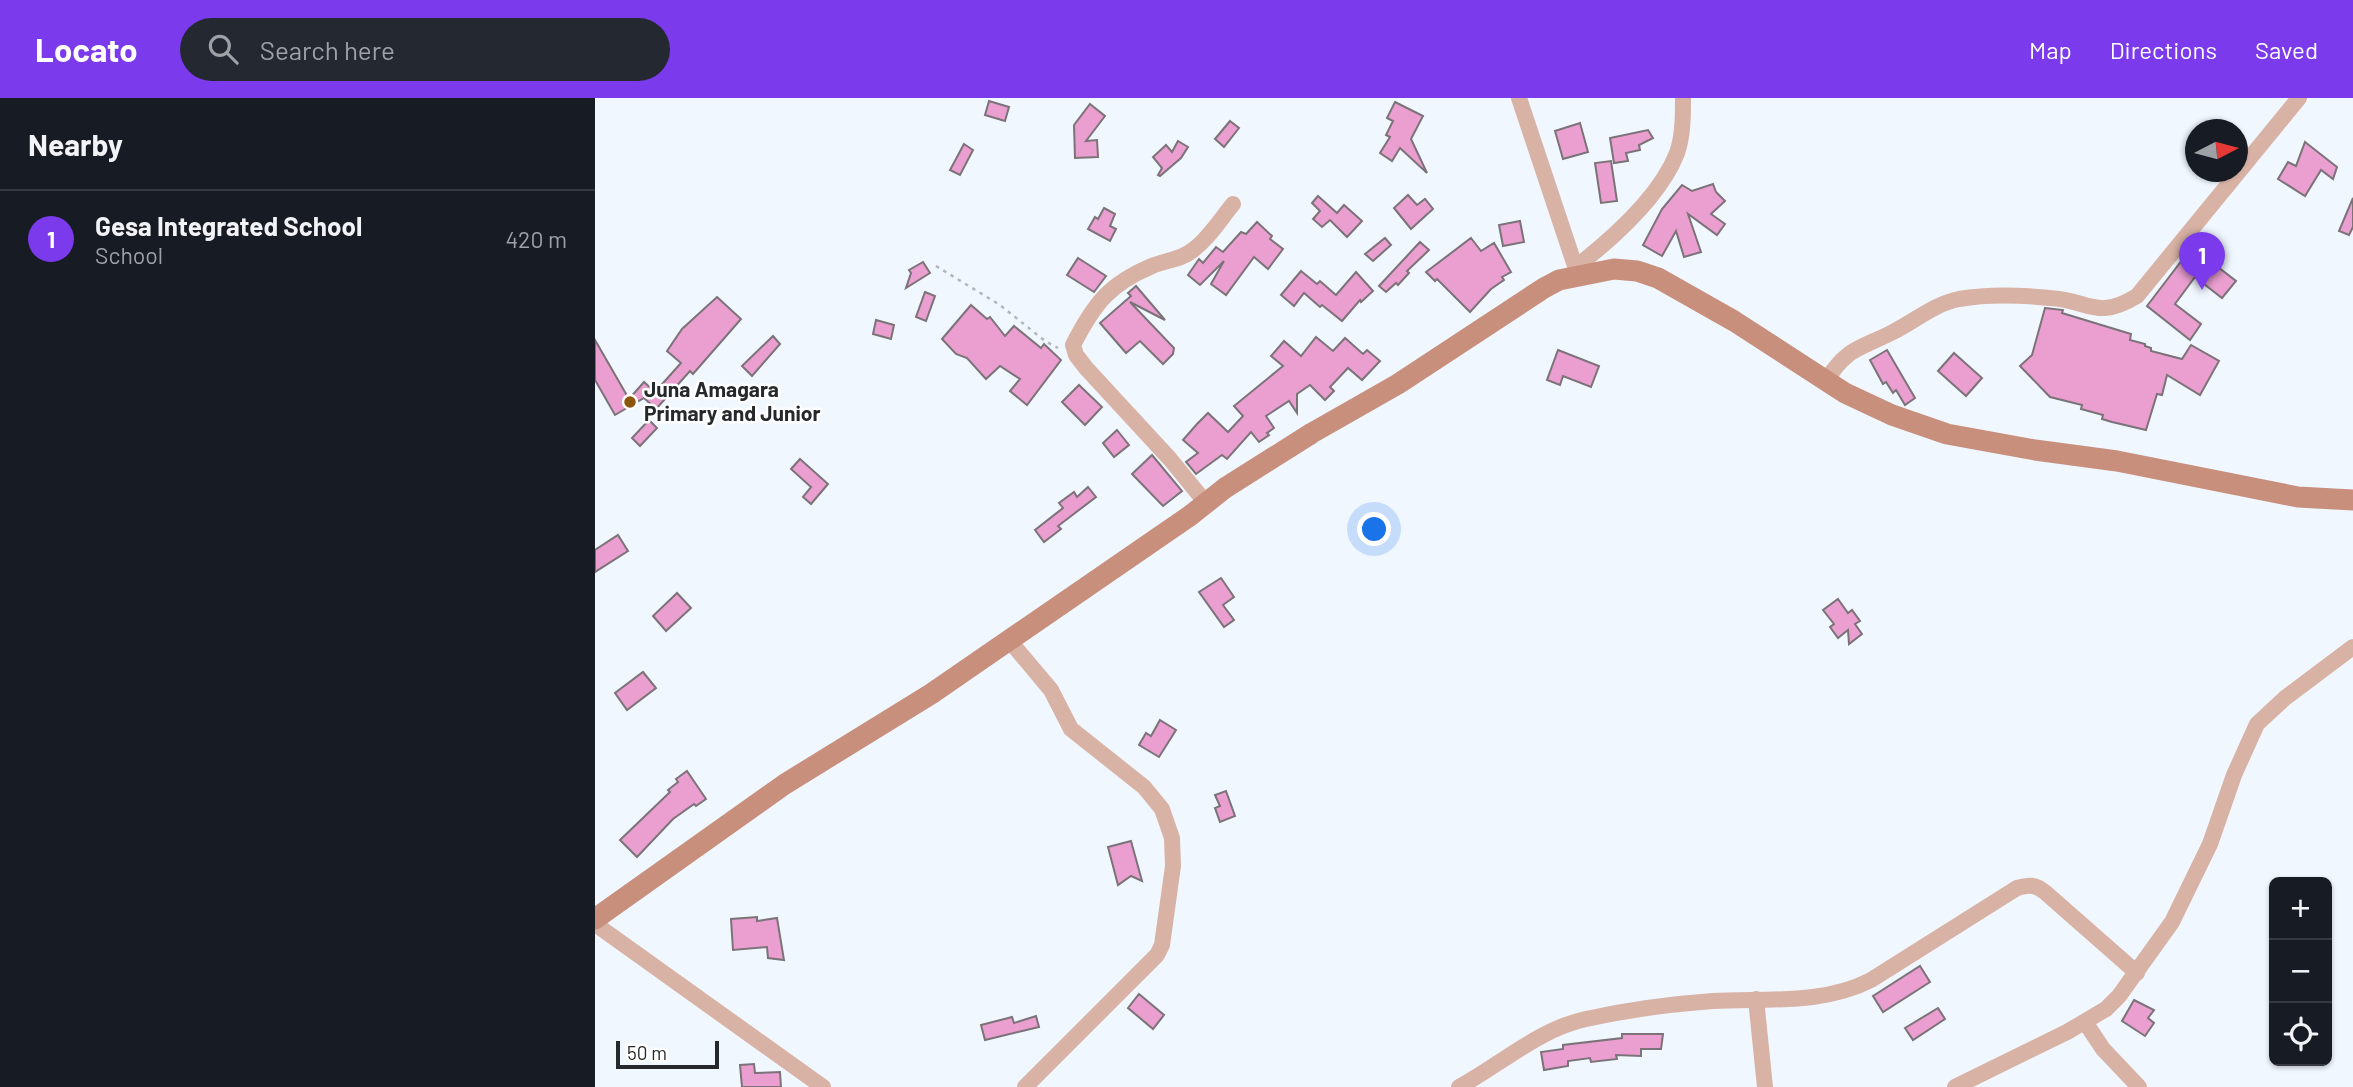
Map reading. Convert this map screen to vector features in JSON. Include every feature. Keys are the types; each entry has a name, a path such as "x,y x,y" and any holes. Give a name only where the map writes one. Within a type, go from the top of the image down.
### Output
{"main road":[{"path":"595,921 785,784 883,726 1206,503 1312,433 1398,384 1544,288 1577,272 1614,269 1637,271 1658,278 1734,321 1826,382 1892,415 1947,434 2117,461 2298,496 2353,500"}],"street":[{"path":"1519,98 1577,272 1650,198 1665,174 1677,152 1683,119 1683,98"},
{"path":"1826,382 1836,364 1850,352 1899,329 1937,306 1958,300 1979,297 2053,298 2089,308 2100,308 2125,303 2137,296 2299,98"},
{"path":"1206,503 1170,459 1086,368 1076,355 1073,345 1087,317 1105,293 1136,274 1192,252 1233,204"},
{"path":"1009,640 1051,690 1071,729 1144,787 1162,809 1172,838 1173,866 1163,945 1157,955 1025,1087"},
{"path":"1955,1087 2106,1009 2137,973 2172,922 2202,862 2234,775 2257,724 2285,698 2353,647"},
{"path":"1459,1087 1558,1028 1583,1019 1710,1001 1832,996 1852,990 1936,941 2017,888 2027,885 2037,886 2046,893 2137,973"},
{"path":"595,921 823,1087"},
{"path":"1756,999 1765,1087"},
{"path":"2085,1022 2103,1049 2139,1087"}],"path":[{"path":"936,266 1000,305 1045,341"}],"building":[{"path":"989,101 1009,107 1005,121 985,115"},
{"path":"1395,102 1423,116 1411,139 1427,173 1400,148 1392,161 1380,153 1390,137 1386,135 1393,121 1387,118"},
{"path":"1090,104 1105,116 1086,141 1097,140 1098,157 1075,158 1074,125"},
{"path":"1230,121 1239,128 1224,147 1215,139"},
{"path":"1580,123 1588,152 1563,159 1555,131"},
{"path":"1648,130 1653,138 1639,145 1640,150 1626,153 1628,161 1614,163 1610,138"},
{"path":"1178,141 1188,147 1181,158 1158,175 1162,168 1153,157 1166,145 1172,152"},
{"path":"2305,142 2337,167 2333,179 2321,170 2305,196 2278,179 2288,162 2296,166"},
{"path":"964,144 973,150 960,175 950,170"},
{"path":"1611,161 1617,201 1601,203 1595,163"},
{"path":"1713,184 1716,192 1725,201 1711,214 1725,224 1717,235 1688,214 1701,252 1684,257 1676,231 1662,256 1643,245 1662,209 1682,185 1692,191"},
{"path":"1408,195 1417,205 1425,199 1433,209 1411,229 1394,208"},
{"path":"1318,196 1337,213 1344,205 1362,221 1347,237 1330,220 1322,227 1313,219 1320,211 1312,203"},
{"path":"2353,198 2353,227 2349,235 2339,231"},
{"path":"1104,208 1115,214 1110,226 1116,229 1110,241 1088,229"},
{"path":"1520,221 1524,242 1503,246 1499,225"},
{"path":"1257,222 1272,236 1270,239 1283,249 1268,269 1254,257 1226,295 1211,284 1224,261 1200,285 1188,275 1199,259 1203,263 1216,247 1223,252 1241,232 1246,234"},
{"path":"1385,238 1391,245 1373,261 1365,254"},
{"path":"1471,238 1481,251 1494,243 1511,272 1502,277 1504,280 1491,289 1470,312 1437,279 1435,281 1426,272"},
{"path":"1420,242 1429,250 1407,271 1409,273 1398,285 1396,283 1386,292 1379,286"},
{"path":"2192,247 2236,281 2222,298 2195,277 2175,304 2201,324 2190,340 2147,306"},
{"path":"1078,258 1106,276 1094,292 1067,275"},
{"path":"923,262 930,273 906,288 911,273 909,270"},
{"path":"1301,271 1317,284 1320,281 1336,295 1356,272 1373,291 1361,302 1360,300 1342,321 1304,293 1294,306 1281,295"},
{"path":"1136,286 1165,320 1130,302 1174,348 1173,354 1163,364 1140,341 1126,353 1100,323 1131,296 1128,293"},
{"path":"925,292 935,296 926,321 916,317"},
{"path":"717,297 741,319 693,374 690,371 656,409 644,398 615,415 595,380 595,340 629,399 644,382 655,392 681,363 667,351 682,329"},
{"path":"971,305 987,319 990,317 1005,336 1014,326 1041,348 1044,344 1061,360 1027,405 1010,391 1020,379 1000,366 986,379 967,358 956,354 942,339"},
{"path":"2045,308 2063,310 2062,313 2131,334 2130,340 2145,344 2151,351 2182,359 2191,345 2219,361 2200,395 2167,375 2162,395 2157,394 2146,430 2102,419 2103,415 2081,409 2082,405 2050,397 2020,366 2032,355"},
{"path":"876,320 894,325 891,339 873,334"},
{"path":"773,336 780,344 752,376 742,366"},
{"path":"1316,337 1333,351 1345,338 1363,354 1367,350 1380,361 1362,380 1348,368 1330,387 1334,391 1325,400 1310,385 1297,394 1297,413 1289,401 1266,416 1274,428 1267,433 1269,435 1259,442 1251,432 1227,459 1222,455 1196,474 1186,462 1198,453 1183,440 1197,424 1208,413 1228,432 1243,416 1234,406 1283,366 1271,356 1284,341 1301,356"},
{"path":"1558,350 1599,366 1591,387 1563,376 1560,385 1547,380"},
{"path":"1887,350 1915,398 1905,405 1896,390 1893,393 1886,382 1883,384 1870,360"},
{"path":"1954,353 1982,378 1966,396 1938,371"},
{"path":"1079,385 1102,407 1085,425 1062,402"},
{"path":"649,420 657,428 640,446 632,438"},
{"path":"1117,430 1129,445 1114,457 1103,443"},
{"path":"1152,455 1182,491 1163,506 1132,474"},
{"path":"800,459 828,484 811,504 803,497 811,487 791,469"},
{"path":"1088,487 1096,497 1058,526 1061,529 1044,542 1035,530 1063,508 1059,503 1074,492 1077,497"},
{"path":"618,535 628,551 595,572 595,550"},
{"path":"1221,578 1234,597 1223,605 1234,620 1224,627 1199,592"},
{"path":"677,593 691,608 666,631 653,616"},
{"path":"1838,599 1848,613 1852,610 1860,621 1855,624 1862,634 1849,644 1848,630 1838,638 1830,627 1834,624 1823,610"},
{"path":"643,672 656,688 627,710 615,693"},
{"path":"1160,720 1176,730 1159,757 1139,745 1146,733 1151,736"},
{"path":"687,771 706,799 673,819 637,857 620,840 670,792 668,790 678,782 676,779"},
{"path":"1226,791 1235,816 1220,822 1215,808 1220,806 1215,795"},
{"path":"1131,841 1142,881 1131,876 1118,885 1108,847"},
{"path":"757,917 757,921 777,918 784,960 768,958 767,947 733,950 731,919"},
{"path":"1920,966 1930,982 1883,1012 1873,996"},
{"path":"1139,994 1164,1015 1153,1029 1128,1008"},
{"path":"2134,1000 2154,1010 2148,1018 2154,1023 2145,1036 2122,1021"},
{"path":"1938,1008 1945,1019 1913,1040 1905,1028"},
{"path":"1036,1016 1039,1027 985,1040 981,1025 1012,1017 1014,1023"},
{"path":"1622,1034 1663,1034 1661,1049 1641,1049 1641,1056 1616,1055 1617,1059 1591,1062 1590,1058 1568,1061 1568,1066 1544,1070 1541,1052 1563,1049 1563,1045 1622,1038"},
{"path":"754,1064 755,1073 780,1072 781,1087 742,1087 740,1065"}],"place":[{"name":"Gesa Integrated School","path":"2202,290"},
{"name":"Juna Amagara Primary and Junior","path":"630,402"}]}
